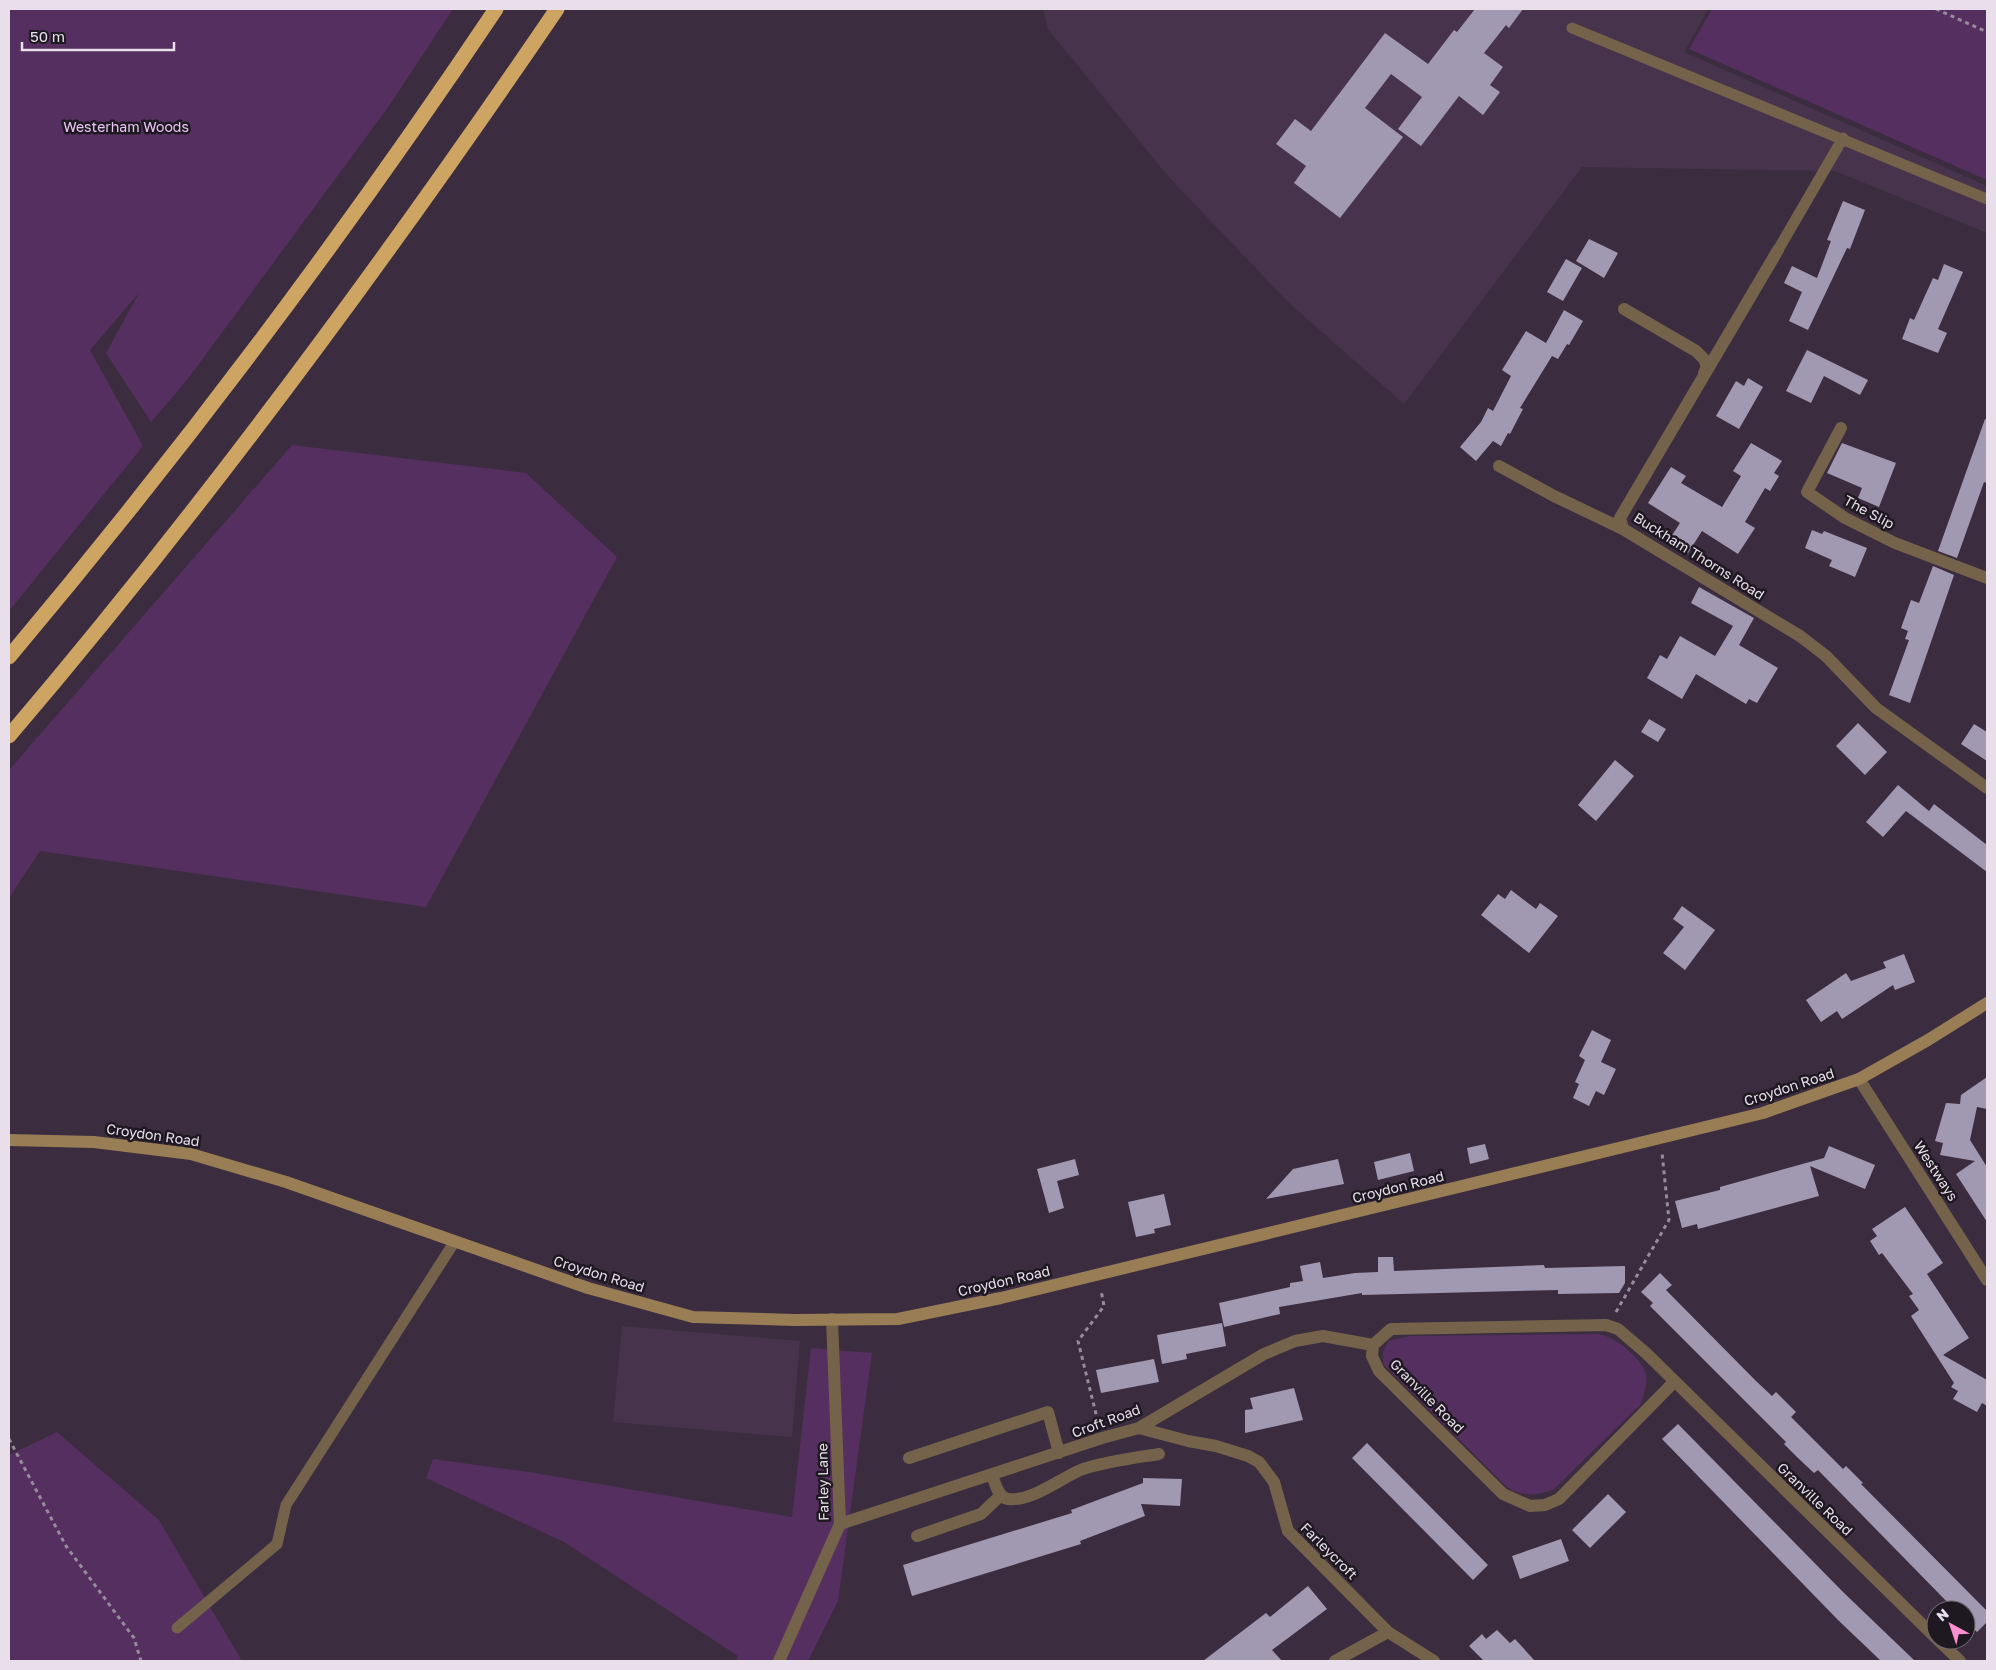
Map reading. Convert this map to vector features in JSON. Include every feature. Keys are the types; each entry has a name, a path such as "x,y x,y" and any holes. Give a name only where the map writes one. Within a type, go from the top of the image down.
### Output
{"highway":[{"path":"9,657 112,532 284,308 420,120 496,9"},
{"path":"9,736 136,581 299,371 442,175 557,9"}],"main road":[{"name":"Croydon Road","path":"9,1140 94,1142 191,1154 286,1182 588,1288 693,1317 898,1319 1098,1274 1763,1113 1859,1079 1987,1004"}],"street":[{"name":"Buckham Thorns Road","path":"1778,250 1620,518 1623,529 1800,636 1826,656 1876,708 1987,788"},
{"path":"1624,309 1696,351 1704,359 1707,367 1703,376"},
{"name":"The Slip","path":"1841,428 1807,492 1845,518 1896,543 1987,578"},
{"path":"1499,466 1554,496 1623,529"},
{"name":"Westways","path":"1859,1079 1987,1280"},
{"name":"Farley Lane","path":"779,1661 840,1524 832,1319"},
{"path":"1373,1345 1391,1329 1458,1326 1608,1326"},
{"name":"Granville Road","path":"1608,1326 1626,1335 1926,1628"},
{"name":"Croft Road","path":"840,1524 1102,1438 1139,1428 1264,1354 1295,1340 1323,1336 1373,1345"},
{"name":"Granville Road","path":"1373,1345 1372,1356 1379,1371 1503,1494 1530,1506 1545,1505 1559,1499 1674,1382"},
{"path":"909,1458 1048,1412 1059,1453"},
{"name":"Farleycroft","path":"1139,1428 1188,1441 1216,1446 1248,1456 1259,1462 1274,1482 1288,1531 1388,1632 1434,1661"},
{"path":"992,1475 1000,1496 1007,1500 1021,1498 1082,1470 1107,1462 1159,1454"},
{"path":"917,1536 981,1514 1000,1496"},
{"path":"1335,1661 1388,1632"},
{"name":"Granville Road","path":"1948,1650 1960,1661"}],"lane":[{"path":"1572,28 1844,138 1987,199"},
{"path":"1778,250 1844,138"},
{"path":"177,1628 277,1544 286,1505 455,1241"}],"path":[{"path":"1936,9 1987,32"},
{"path":"1608,1326 1669,1220 1660,1138"},
{"path":"1098,1274 1104,1306 1078,1341 1102,1438"},
{"path":"9,1439 66,1546 134,1638 141,1661"}],"shaded area":[{"path":"1043,9 1708,9 1684,52 1987,186 1987,233 1835,171 1582,167 1404,404 1289,303 1167,175 1048,29"},
{"path":"622,1326 800,1341 792,1437 613,1422"}],"green space":[{"name":"Westerham Woods","path":"9,9 453,9 389,106 187,380 151,422 106,353 139,293 90,350 143,446 9,611"},
{"path":"1712,9 1987,9 1987,180 1689,49"},
{"path":"292,445 526,473 617,557 426,907 40,851 9,898 9,770"},
{"path":"1599,1334 1619,1343 1637,1358 1645,1370 1647,1382 1640,1405 1554,1489 1536,1494 1518,1493 1507,1487 1384,1365 1383,1358 1385,1346 1389,1341 1410,1336"},
{"path":"811,1348 872,1353 838,1601 808,1661 736,1661 738,1656 564,1542 426,1478 433,1459 529,1472 792,1517"},
{"path":"57,1432 159,1520 242,1661 9,1661 9,1455"}],"building":[{"path":"1475,9 1523,9 1509,28 1506,25 1484,53 1503,67 1490,85 1500,92 1483,115 1459,96 1421,146 1398,129 1422,97 1391,74 1365,108 1403,137 1340,218 1294,183 1306,166 1276,144 1295,119 1311,131 1385,33 1428,64 1454,30 1457,32"},
{"path":"1843,201 1865,210 1850,249 1847,248 1808,330 1789,321 1802,292 1784,283 1792,266 1817,278 1831,241 1827,240"},
{"path":"1589,239 1618,253 1604,278 1576,261"},
{"path":"1566,259 1582,268 1563,301 1547,292"},
{"path":"1944,264 1963,272 1938,329 1947,333 1938,353 1902,339 1910,318 1914,320 1933,278 1938,280"},
{"path":"1564,310 1583,321 1558,359 1552,356 1520,408 1523,409 1510,434 1508,433 1501,446 1493,441 1476,461 1460,447 1481,422 1488,408 1493,411 1511,376 1502,370 1526,331 1546,343"},
{"path":"1807,350 1868,380 1860,395 1824,376 1811,403 1786,391"},
{"path":"1748,378 1763,387 1739,429 1716,416 1736,381 1744,386"},
{"path":"1985,419 1987,420 1987,483 1984,482 1957,558 1938,551"},
{"path":"1751,443 1782,461 1774,473 1779,476 1770,491 1765,488 1745,522 1755,528 1738,554 1702,531 1688,553 1669,540 1680,523 1648,503 1671,467 1686,476 1681,483 1722,507 1741,476 1733,471"},
{"path":"1842,443 1896,463 1879,507 1858,498 1862,488 1827,473"},
{"path":"1812,530 1822,534 1824,531 1867,548 1855,577 1829,566 1832,560 1805,548"},
{"path":"1933,566 1954,575 1910,703 1889,695 1909,640 1905,639 1908,631 1901,628 1911,600 1919,603"},
{"path":"1699,587 1754,618 1739,645 1778,668 1757,703 1749,699 1746,704 1696,674 1682,699 1647,678 1660,655 1667,659 1680,636 1715,656 1733,626 1691,603"},
{"path":"1649,719 1666,729 1658,742 1641,732"},
{"path":"1858,723 1887,752 1865,775 1836,746"},
{"path":"1974,724 1987,732 1987,761 1961,744"},
{"path":"1615,760 1634,776 1596,821 1578,805"},
{"path":"1898,785 1929,811 1934,804 1987,845 1987,872 1906,811 1883,837 1866,822"},
{"path":"1511,890 1536,909 1540,903 1558,916 1529,953 1481,915 1498,894 1505,899"},
{"path":"1682,906 1715,930 1685,970 1663,953 1684,927 1673,919"},
{"path":"1904,954 1915,982 1895,990 1893,985 1842,1019 1837,1011 1821,1022 1806,1000 1846,973 1851,981 1886,968 1883,962"},
{"path":"1592,1030 1611,1040 1601,1062 1616,1069 1604,1095 1596,1091 1589,1106 1573,1098 1579,1084 1575,1082 1585,1060 1579,1056"},
{"path":"1987,1077 1987,1109 1977,1107 1970,1140 1987,1167 1987,1222 1956,1174 1975,1161 1940,1155 1943,1143 1935,1141 1946,1103 1960,1104 1961,1095"},
{"path":"1485,1144 1489,1159 1470,1164 1467,1148"},
{"path":"1829,1146 1875,1165 1865,1189 1810,1166 1819,1196 1698,1229 1697,1224 1682,1228 1675,1201 1720,1190 1720,1187 1824,1158"},
{"path":"1410,1153 1414,1171 1378,1180 1374,1162"},
{"path":"1075,1159 1079,1175 1057,1181 1064,1208 1049,1213 1037,1169"},
{"path":"1338,1159 1344,1184 1266,1199 1293,1169"},
{"path":"1164,1194 1171,1225 1154,1229 1155,1233 1136,1237 1128,1202"},
{"path":"1905,1207 1943,1263 1927,1274 1969,1338 1943,1355 1987,1380 1987,1406 1982,1403 1977,1412 1953,1399 1958,1391 1951,1387 1954,1383 1911,1316 1919,1310 1909,1296 1913,1294 1882,1253 1879,1255 1870,1241 1877,1236 1872,1229"},
{"path":"1378,1257 1393,1257 1394,1271 1544,1265 1545,1268 1625,1266 1625,1283 1619,1293 1558,1294 1558,1290 1362,1295 1362,1293 1279,1307 1280,1314 1224,1327 1219,1303 1290,1287 1290,1283 1303,1281 1300,1266 1320,1262 1323,1278 1355,1273 1378,1272"},
{"path":"1660,1273 1672,1285 1666,1290 1756,1381 1772,1396 1776,1392 1796,1412 1791,1417 1843,1469 1846,1466 1863,1483 1861,1484 1987,1611 1987,1622 1977,1632 1976,1600 1945,1600 1818,1470 1814,1473 1784,1444 1786,1442 1650,1306 1653,1303 1641,1292"},
{"path":"1222,1323 1226,1346 1186,1354 1187,1359 1162,1364 1157,1335"},
{"path":"1154,1359 1159,1382 1101,1393 1096,1370"},
{"path":"1294,1388 1303,1420 1245,1433 1245,1410 1253,1409 1250,1398"},
{"path":"1678,1424 1843,1592 1915,1661 1881,1661 1838,1620 1662,1439"},
{"path":"1367,1443 1488,1565 1473,1580 1352,1458"},
{"path":"1143,1478 1182,1479 1180,1506 1141,1504 1145,1516 1080,1541 1081,1544 912,1596 903,1565 1072,1513 1071,1510 1143,1483"},
{"path":"1608,1494 1626,1512 1590,1548 1572,1530"},
{"path":"1561,1539 1569,1561 1520,1579 1512,1556"},
{"path":"1308,1586 1327,1609 1272,1650 1282,1661 1203,1661 1266,1613 1270,1617"},
{"path":"1497,1630 1510,1643 1515,1639 1535,1661 1484,1661 1469,1646 1482,1634 1486,1639"}]}
